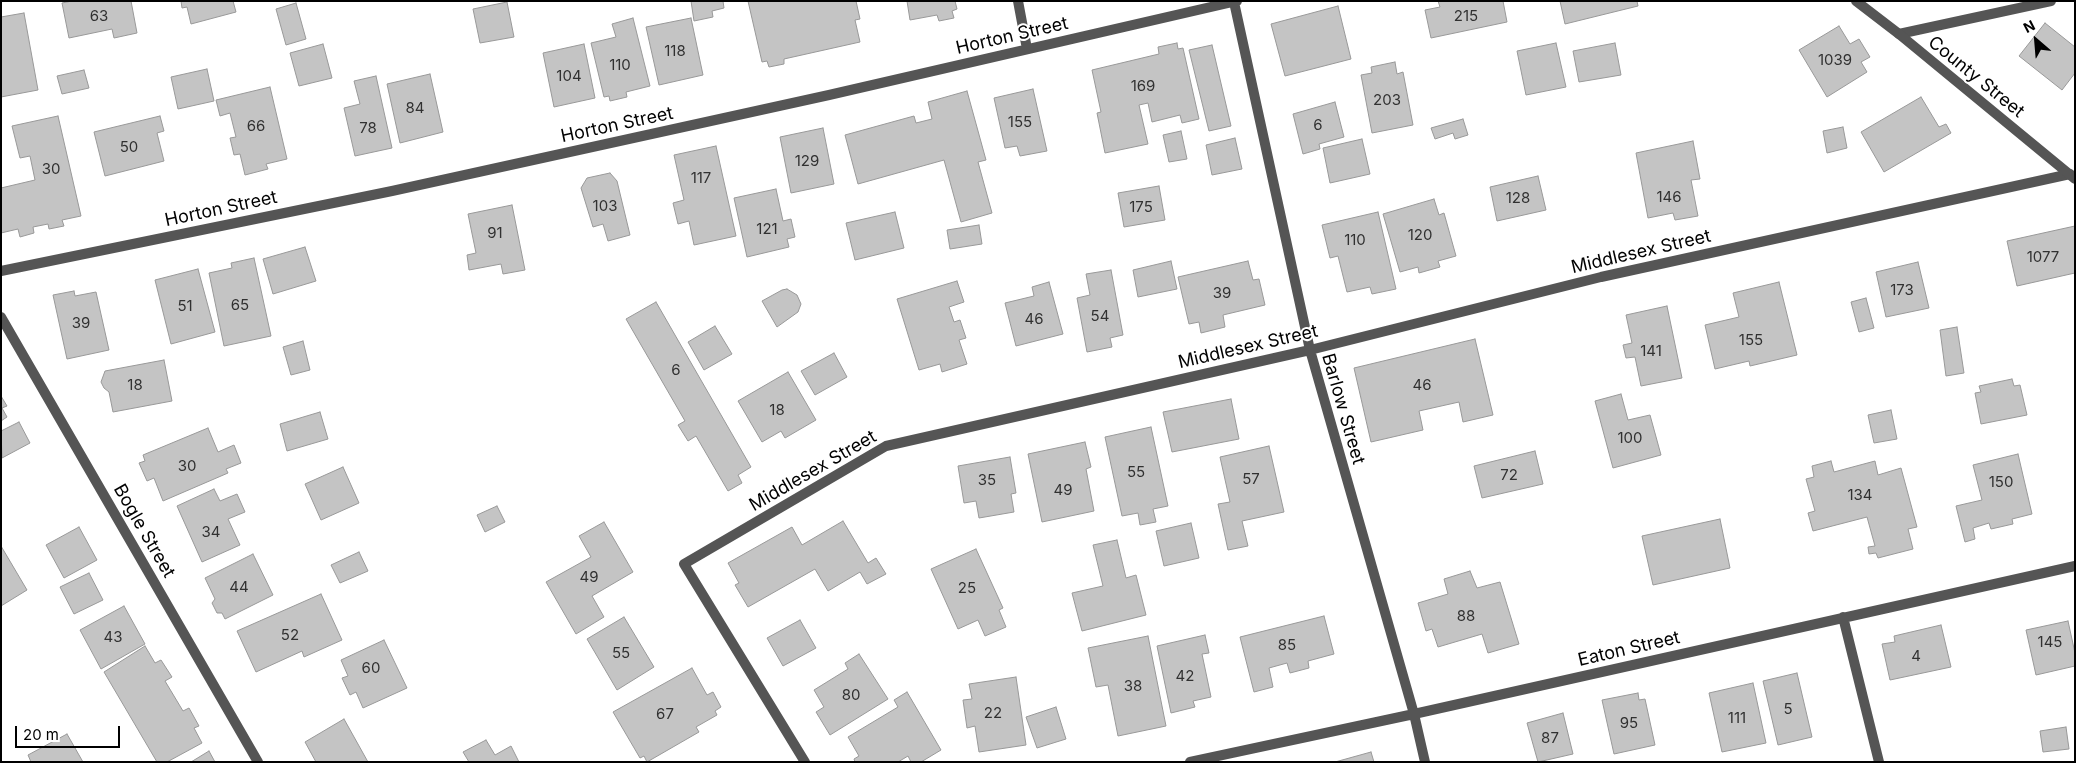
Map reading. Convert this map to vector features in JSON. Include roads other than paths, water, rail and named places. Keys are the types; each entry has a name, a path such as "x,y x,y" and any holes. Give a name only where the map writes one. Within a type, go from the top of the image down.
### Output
{"street":[{"path":"1018,1 1027,49"},
{"name":"County Street","path":"1856,1 1899,34 2072,177"},
{"path":"1899,34 2051,1"},
{"name":"Horton Street","path":"1,271 392,190 829,95 1236,2"},
{"name":"Barlow Street","path":"1236,2 1310,350 1414,714 1425,762"},
{"name":"Middlesex Street","path":"805,762 684,564 886,446 1310,350 1601,277 2072,177"},
{"name":"Bogle Street","path":"1,317 258,762"},
{"name":"Eaton Street","path":"1190,762 1414,714 2075,566"},
{"path":"1843,617 1879,762"}]}
